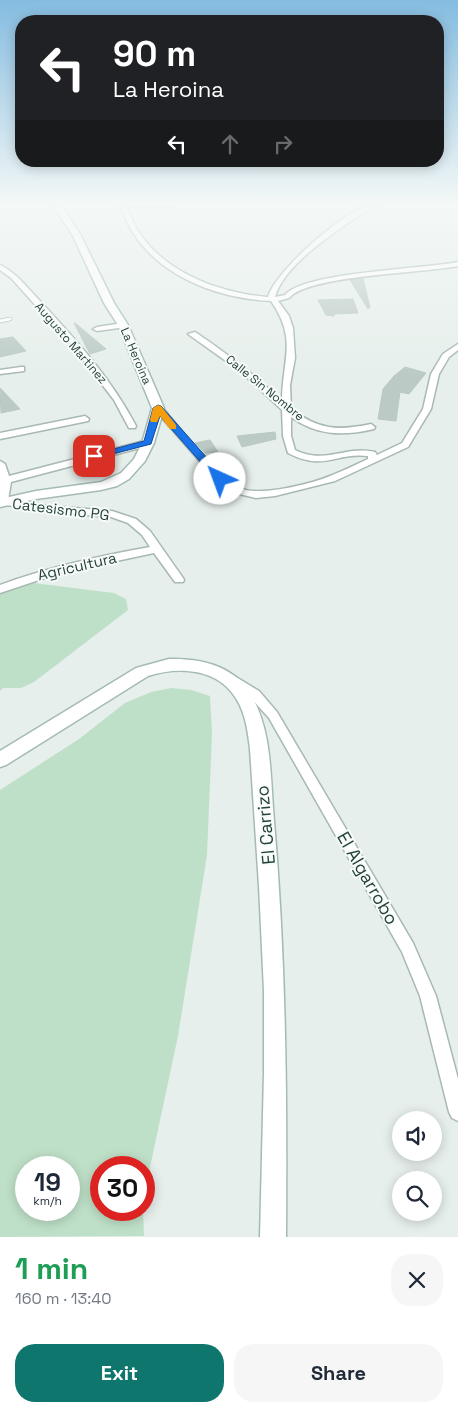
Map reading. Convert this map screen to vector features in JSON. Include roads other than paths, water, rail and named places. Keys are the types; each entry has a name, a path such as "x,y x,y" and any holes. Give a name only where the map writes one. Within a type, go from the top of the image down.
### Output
{"street":[{"name":"La Heroina","path":"89,262 109,303 123,325 158,408"},
{"path":"164,262 183,276 217,290 274,300 287,297 296,290 346,277 458,264"},
{"path":"296,262 280,278 271,296 285,316 289,328 291,358 286,385 288,444 291,451 307,459 328,460 364,452 372,454 373,461"},
{"name":"Augusto Martinez","path":"0,267 12,277 77,346 118,399 132,426"},
{"path":"97,329 123,325"},
{"name":"Calle Sin Nombre","path":"192,334 218,350 244,370 288,410 320,429 344,431 371,427"},
{"path":"158,408 220,479 238,491 256,495 275,493 332,479 405,445 427,409 435,374 446,356 458,346"},
{"path":"0,372 21,369"},
{"path":"0,464 6,480 2,502 113,483 125,476 139,461 148,442 158,408"},
{"path":"0,436 85,419"},
{"path":"6,480 148,442"},
{"name":"Catesismo PG","path":"2,502 49,509 112,514 132,521 146,534 179,580"},
{"name":"Agricultura","path":"0,589 60,568 156,549"},
{"name":"El Carrizo","path":"0,760 142,672 156,667 186,665 204,667 224,675 238,687 245,698 255,729 269,876 276,1018 273,1237"},
{"name":"El Algarrobo","path":"224,675 246,687 268,707 408,948 428,996 458,1112"}],"lane":[{"path":"0,321 10,319"}]}
